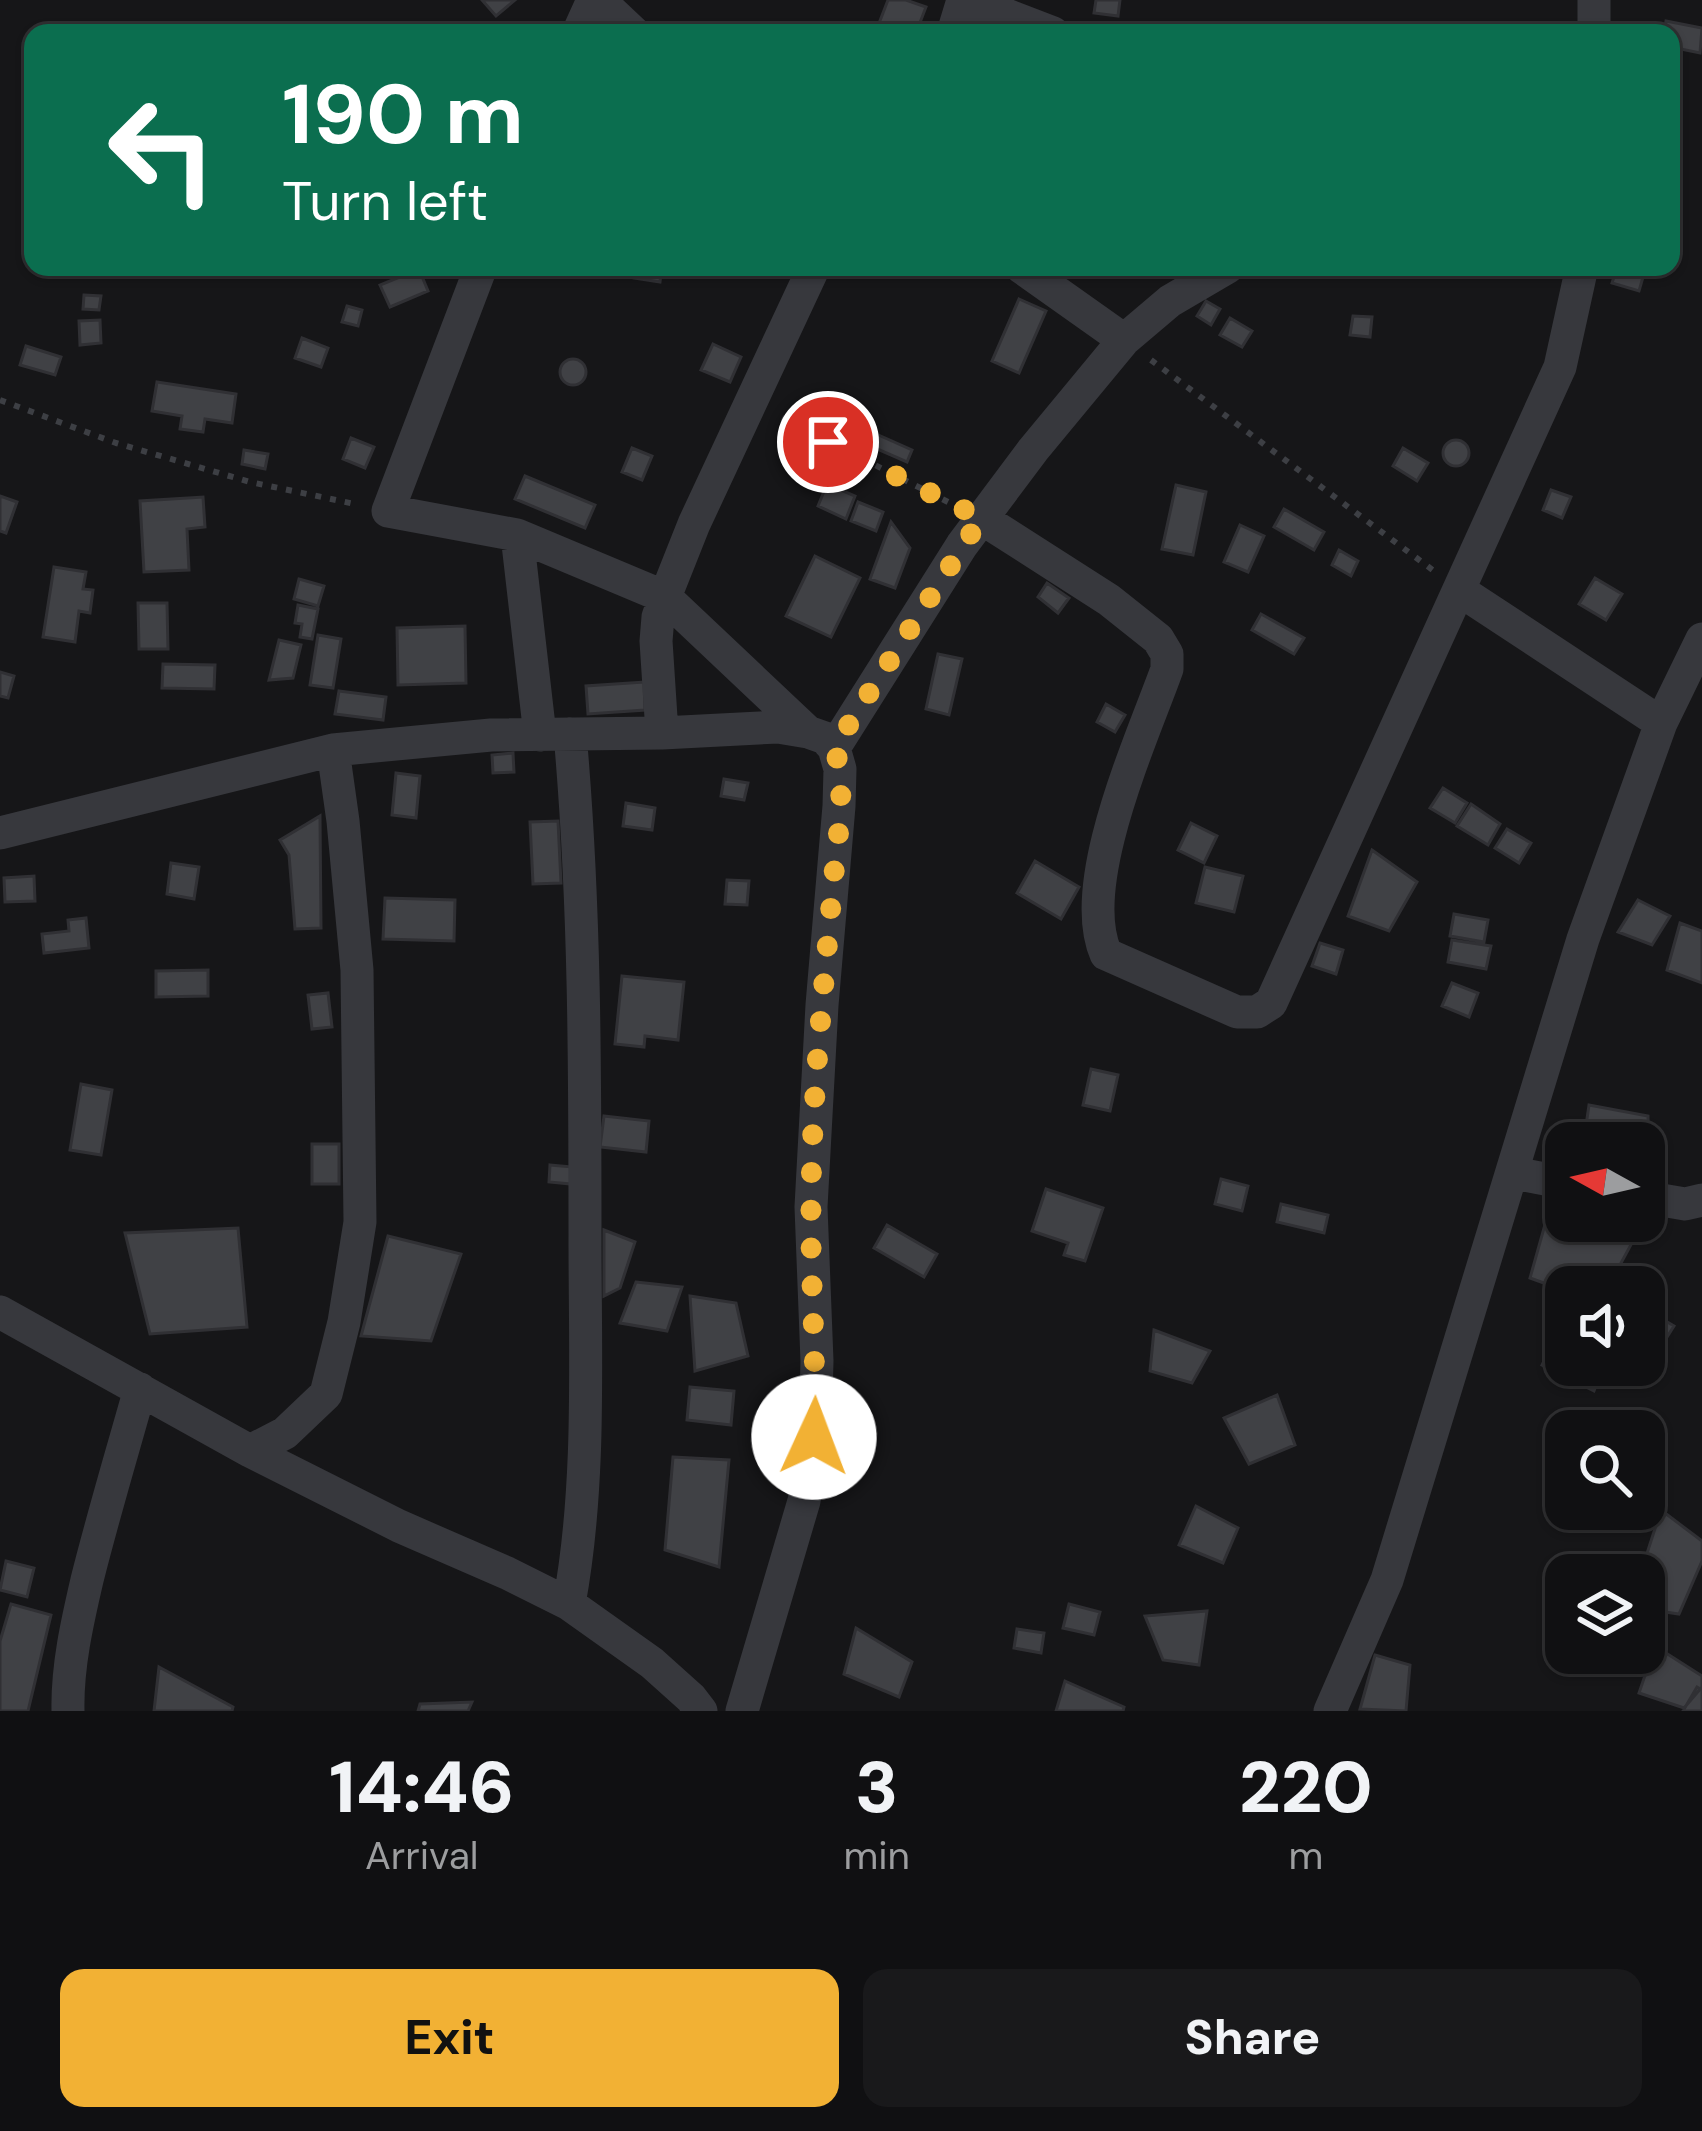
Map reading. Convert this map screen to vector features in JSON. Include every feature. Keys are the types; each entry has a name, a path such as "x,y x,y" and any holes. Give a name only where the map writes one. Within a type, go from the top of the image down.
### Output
{"street":[{"path":"596,0 624,24"},
{"path":"966,0 1029,24"},
{"path":"478,276 388,511 517,536 665,597 821,740 840,769 811,1207 817,1360 814,1437 804,1501 742,1711"},
{"path":"662,733 658,617 694,524 810,276"},
{"path":"1034,276 1124,340"},
{"path":"821,740 981,518 1124,340 1170,301 1213,276"},
{"path":"981,518 1109,601 1158,639 1167,654 1167,669 1114,818 1101,876 1098,920 1106,954 1237,1012 1257,1012 1271,1003 1560,368 1580,276"},
{"path":"517,536 555,735 583,964 585,1335 579,1525 569,1604"},
{"path":"1459,590 1661,723"},
{"path":"1330,1711 1387,1580 1583,939 1661,723 1702,639"},
{"path":"0,833 333,750 491,735 778,728 821,740"},
{"path":"250,1451 284,1433 326,1394 361,1222 357,970 333,750"},
{"path":"1513,1173 1545,1179"},
{"path":"1665,1201 1685,1204 1702,1200"},
{"path":"6,1321 399,1526 569,1604 652,1663 701,1711"},
{"path":"68,1711 78,1618 140,1389"}],"path":[{"path":"1124,340 1459,590"},
{"path":"0,400 116,443 250,482 388,511"},
{"path":"752,403 981,518"}],"building":[{"path":"482,0 515,0 496,16"},
{"path":"888,0 926,7 919,24 879,24"},
{"path":"1096,0 1120,0 1118,16 1094,13"},
{"path":"1666,21 1702,28 1700,53 1680,49 1680,24"},
{"path":"402,276 422,276 428,291 390,307 380,285"},
{"path":"634,276 661,276 660,282"},
{"path":"1614,276 1643,276 1639,291 1612,283"},
{"path":"84,295 101,296 99,310 83,309"},
{"path":"1019,299 1046,311 1019,373 992,361"},
{"path":"1206,301 1220,309 1211,325 1197,316"},
{"path":"347,306 362,310 358,326 342,322"},
{"path":"1353,316 1372,317 1370,337 1350,335"},
{"path":"1230,318 1252,331 1242,347 1220,335"},
{"path":"100,320 101,343 80,345 79,321"},
{"path":"302,338 328,348 321,367 295,358"},
{"path":"713,344 741,357 730,382 701,370"},
{"path":"26,346 61,357 55,375 20,365"},
{"path":"573,359 586,372 573,385 560,372"},
{"path":"157,382 236,394 232,423 205,419 203,432 180,429 182,416 152,411"},
{"path":"874,433 912,450 907,462 868,445"},
{"path":"351,438 374,447 365,468 343,459"},
{"path":"1456,440 1469,453 1456,466 1443,453"},
{"path":"632,448 652,456 642,480 622,472"},
{"path":"1403,448 1428,463 1417,481 1393,466"},
{"path":"244,450 268,454 265,469 242,464"},
{"path":"525,476 595,505 585,528 515,499"},
{"path":"827,484 855,496 846,519 818,506"},
{"path":"1176,485 1206,492 1193,555 1162,549"},
{"path":"1551,490 1571,497 1562,518 1543,510"},
{"path":"0,496 17,502 6,533 0,531"},
{"path":"203,497 205,527 187,529 189,570 144,572 140,501"},
{"path":"858,502 883,512 876,531 851,521"},
{"path":"1284,509 1324,532 1314,550 1274,527"},
{"path":"891,522 910,548 895,588 870,579"},
{"path":"1240,525 1264,536 1248,572 1224,562"},
{"path":"1339,550 1358,561 1351,576 1332,565"},
{"path":"815,556 860,578 831,637 786,616"},
{"path":"54,567 86,572 83,589 93,590 90,613 79,611 75,642 43,637"},
{"path":"1595,578 1622,594 1606,620 1579,604"},
{"path":"299,579 324,586 318,606 294,599"},
{"path":"1047,583 1069,598 1058,613 1038,597"},
{"path":"138,603 167,603 168,649 139,649"},
{"path":"298,605 318,609 312,639 300,637 302,624 295,623"},
{"path":"1261,614 1304,638 1294,654 1252,630"},
{"path":"465,626 466,683 398,685 397,628"},
{"path":"318,635 341,639 333,688 310,685"},
{"path":"279,640 301,645 293,678 269,680"},
{"path":"938,654 962,659 949,715 926,709"},
{"path":"163,664 215,665 214,689 162,688"},
{"path":"0,672 14,676 8,698 0,696"},
{"path":"644,682 645,710 588,714 586,686"},
{"path":"339,691 386,697 383,720 335,714"},
{"path":"1106,704 1125,715 1115,732 1097,722"},
{"path":"513,753 514,772 493,773 492,755"},
{"path":"396,773 420,776 416,818 392,815"},
{"path":"724,779 748,783 744,800 721,796"},
{"path":"1443,788 1467,803 1455,823 1430,808"},
{"path":"626,803 655,808 652,830 623,826"},
{"path":"1471,804 1500,824 1488,845 1457,826"},
{"path":"320,816 321,928 295,929 289,855 280,840"},
{"path":"558,821 561,883 533,884 530,822"},
{"path":"1191,823 1217,836 1204,863 1178,850"},
{"path":"1507,829 1531,843 1519,863 1495,848"},
{"path":"1372,850 1417,882 1389,931 1348,916"},
{"path":"1035,861 1079,887 1061,919 1017,893"},
{"path":"171,863 199,867 194,899 167,894"},
{"path":"1205,867 1243,876 1234,912 1196,903"},
{"path":"34,876 35,901 5,902 4,878"},
{"path":"727,880 749,881 747,905 725,904"},
{"path":"385,898 455,900 454,941 383,939"},
{"path":"1638,900 1670,916 1652,945 1618,932"},
{"path":"1454,914 1488,920 1484,942 1450,936"},
{"path":"86,918 89,948 44,953 42,934 69,931 68,920"},
{"path":"1680,923 1702,931 1702,983 1667,970"},
{"path":"1452,940 1491,946 1486,969 1448,962"},
{"path":"1320,943 1343,950 1336,974 1312,966"},
{"path":"208,970 208,996 156,997 156,971"},
{"path":"622,976 684,982 678,1040 645,1036 644,1047 615,1044"},
{"path":"1452,983 1478,993 1469,1017 1442,1006"},
{"path":"328,993 332,1027 312,1029 308,995"},
{"path":"1091,1069 1118,1075 1110,1111 1083,1105"},
{"path":"81,1084 112,1090 101,1155 70,1150"},
{"path":"1589,1105 1648,1116 1648,1122 1586,1122"},
{"path":"604,1116 649,1121 646,1152 600,1147"},
{"path":"312,1144 339,1144 339,1184 312,1184"},
{"path":"550,1165 573,1167 571,1184 549,1182"},
{"path":"1221,1179 1248,1186 1242,1211 1215,1204"},
{"path":"1046,1189 1103,1208 1085,1261 1064,1255 1068,1243 1032,1231"},
{"path":"1281,1204 1328,1215 1324,1233 1277,1222"},
{"path":"1545,1224 1545,1242 1632,1242 1619,1266 1545,1266 1545,1283 1530,1278"},
{"path":"887,1225 937,1254 924,1277 874,1248"},
{"path":"238,1228 247,1327 150,1334 125,1233"},
{"path":"604,1230 635,1242 620,1288 604,1296"},
{"path":"388,1236 461,1254 431,1341 361,1336"},
{"path":"636,1282 682,1287 667,1331 620,1323"},
{"path":"690,1296 736,1303 748,1356 695,1371"},
{"path":"1154,1330 1210,1351 1192,1383 1150,1371"},
{"path":"690,1387 734,1391 731,1425 687,1420"},
{"path":"1277,1395 1295,1445 1249,1464 1224,1418"},
{"path":"673,1457 729,1460 719,1567 665,1550"},
{"path":"1196,1506 1238,1528 1223,1563 1179,1545"},
{"path":"1665,1513 1702,1541 1702,1561 1679,1614 1665,1612 1665,1554 1647,1554 1655,1530 1665,1530"},
{"path":"6,1561 34,1568 27,1597 0,1590"},
{"path":"11,1604 51,1615 28,1711 0,1711 0,1641"},
{"path":"1069,1604 1100,1612 1094,1635 1063,1628"},
{"path":"1207,1611 1199,1665 1163,1660 1145,1616"},
{"path":"856,1628 912,1662 899,1697 844,1674"},
{"path":"1017,1629 1044,1633 1041,1653 1014,1648"},
{"path":"1665,1652 1702,1676 1702,1687 1684,1708 1639,1693 1645,1674 1665,1674"},
{"path":"1375,1655 1410,1665 1406,1711 1360,1709"},
{"path":"159,1667 233,1707 232,1711 154,1711"},
{"path":"1065,1681 1124,1707 1123,1711 1056,1711"},
{"path":"1697,1687 1702,1690 1702,1711 1683,1711"},
{"path":"472,1702 468,1711 418,1711 420,1704"}],"route":[{"path":"814,1437 817,1360 811,1207 839,806 840,769 834,748 981,518 828,442"}]}
